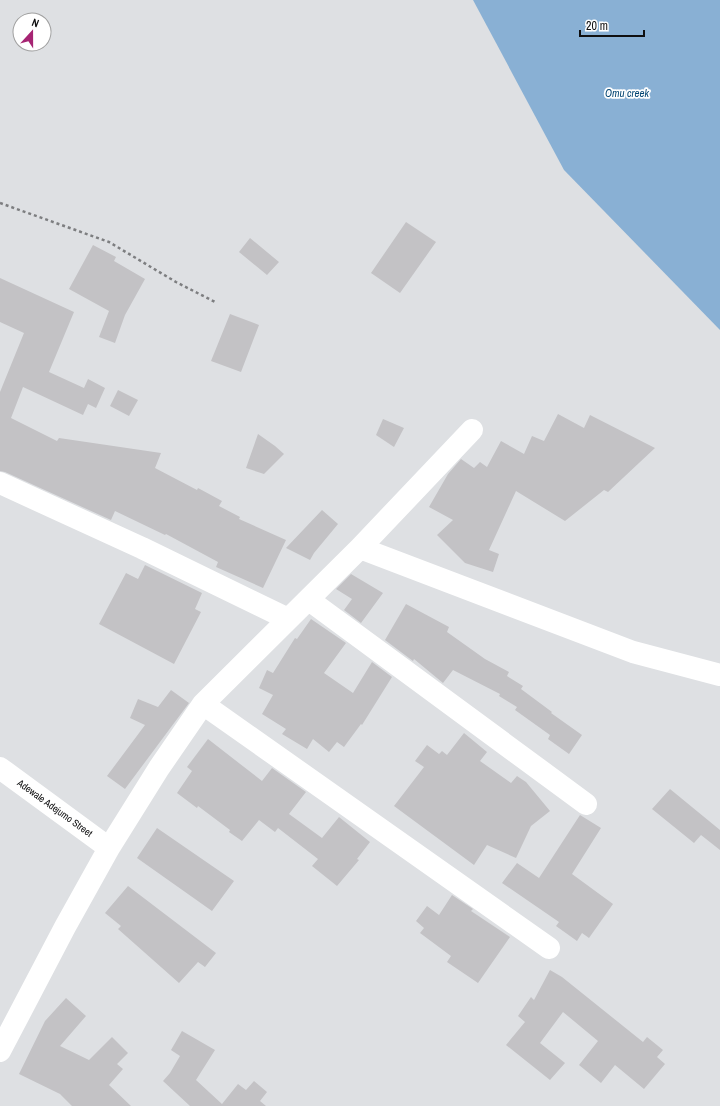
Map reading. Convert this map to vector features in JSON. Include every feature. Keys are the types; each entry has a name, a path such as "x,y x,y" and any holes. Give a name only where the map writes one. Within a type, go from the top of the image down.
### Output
{"street":[{"path":"0,1051 109,848 159,768 203,704 309,600 472,430"},
{"path":"0,483 149,552 288,619"},
{"path":"360,548 633,652 720,675"},
{"path":"309,600 586,804"},
{"path":"203,704 549,948"},
{"name":"Adewale Adejumo Street","path":"0,768 109,848"}],"path":[{"path":"0,203 109,242 176,282 217,302"}],"water":[{"name":"Omu creek","path":"473,0 720,0 720,330 564,170"}],"building":[{"path":"406,222 436,242 400,293 371,273"},
{"path":"250,238 279,262 267,275 239,252"},
{"path":"93,245 116,257 114,261 145,279 125,315 115,343 99,337 109,311 69,289"},
{"path":"0,278 74,312 49,372 84,388 88,379 105,388 96,408 88,404 83,415 23,387 11,418 57,441 59,438 161,453 155,468 222,501 219,506 240,517 239,519 286,540 263,588 216,567 218,562 166,534 165,535 115,511 111,520 0,471 0,392 24,333 0,322"},
{"path":"230,314 259,325 241,372 211,361"},
{"path":"118,390 138,400 129,416 110,406"},
{"path":"558,414 584,428 590,415 655,448 608,492 604,490 565,521 516,491 489,550 499,554 493,572 465,563 437,535 453,520 429,507 448,474 461,459 474,468 480,462 487,467 501,441 524,454 532,436 544,441"},
{"path":"383,419 404,428 394,447 376,435"},
{"path":"258,434 284,454 264,474 246,468"},
{"path":"322,510 338,524 310,560 286,548"},
{"path":"145,565 202,593 195,609 201,612 174,664 99,624 126,573 138,579"},
{"path":"351,574 383,593 361,623 344,610 352,599 336,589"},
{"path":"406,604 449,627 447,632 485,659 509,672 507,676 523,686 521,689 582,735 569,754 548,739 550,735 515,710 517,707 499,696 500,694 453,670 443,683 414,659 413,661 385,640"},
{"path":"311,619 346,643 324,673 353,693 372,662 392,677 362,725 361,724 344,747 337,742 329,752 313,739 307,749 282,734 286,729 262,714 273,695 259,688 267,670 273,673 295,638 297,639"},
{"path":"171,690 189,703 125,789 107,776 145,725 130,718 138,699 158,707"},
{"path":"464,733 487,752 480,761 511,783 517,776 526,782 550,811 531,826 516,858 487,845 474,865 394,806 424,767 415,761 427,745 439,754 442,751 447,755"},
{"path":"208,739 262,781 272,768 306,792 289,814 322,838 339,817 370,842 357,859 359,860 337,886 312,866 318,859 278,828 275,832 259,820 242,841 198,806 197,808 177,793 192,771 187,767"},
{"path":"670,789 720,830 720,850 701,835 694,843 652,809"},
{"path":"580,815 601,828 572,874 613,904 589,938 582,933 577,941 556,926 559,922 502,883 517,863 539,878"},
{"path":"157,828 234,881 212,911 137,858"},
{"path":"128,886 216,953 205,967 198,962 179,983 118,929 121,926 105,913"},
{"path":"452,895 473,909 471,911 510,937 478,983 447,962 451,956 420,933 424,928 416,921 427,906 439,915"},
{"path":"550,970 562,977 643,1042 647,1037 663,1050 657,1057 665,1064 644,1089 615,1065 601,1083 579,1065 598,1041 563,1012 540,1043 565,1063 550,1080 506,1045 525,1022 518,1016 531,997 534,1000"},
{"path":"66,998 86,1016 60,1046 89,1060 112,1037 128,1053 117,1064 123,1069 109,1085 131,1106 72,1106 60,1094 19,1074 45,1021"},
{"path":"182,1031 215,1050 196,1080 222,1104 238,1084 246,1090 254,1081 267,1092 260,1101 266,1106 190,1106 163,1081 170,1073 180,1056 171,1050"}]}
